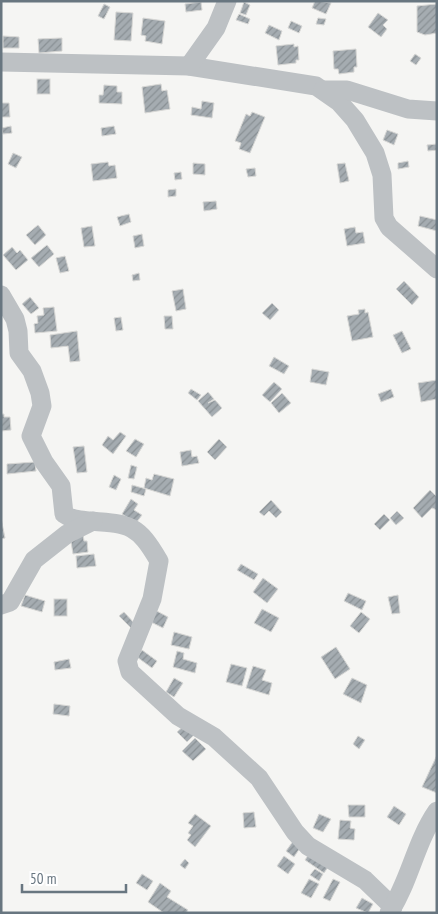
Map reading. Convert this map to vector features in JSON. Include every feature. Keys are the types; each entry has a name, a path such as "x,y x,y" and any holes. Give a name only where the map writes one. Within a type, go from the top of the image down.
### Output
{"street":[{"path":"189,66 216,28 227,1"},
{"path":"1,62 189,66 316,86 324,90 355,120 375,153 382,175 384,218 389,227 437,270"},
{"path":"324,90 347,90 408,109 437,112"},
{"path":"1,296 17,325 19,353 32,371 40,393 42,406 32,430 32,441 61,486 64,514 70,518 113,522 135,529 146,541 159,561 158,575 152,599 127,661 127,666 133,677 178,716 214,737 259,778 295,832 308,846 365,880 391,910 406,880 420,839 437,811"},
{"path":"1,605 10,602 34,560 43,551 68,534 93,521"}],"building":[{"path":"315,1 331,3 326,14 312,8"},
{"path":"201,2 202,10 186,12 185,4"},
{"path":"244,2 250,5 246,15 240,13"},
{"path":"104,4 110,7 104,19 98,16"},
{"path":"437,4 437,33 425,35 417,32 417,6"},
{"path":"116,12 133,13 131,41 114,40"},
{"path":"378,13 388,20 383,25 387,29 381,37 368,27"},
{"path":"239,14 250,19 248,24 236,20"},
{"path":"143,18 165,21 162,44 145,41 146,36 141,35"},
{"path":"318,18 326,19 324,25 316,24"},
{"path":"291,21 302,26 299,33 288,28"},
{"path":"269,25 282,31 279,40 265,33"},
{"path":"3,36 19,37 19,48 3,48"},
{"path":"62,38 62,51 39,53 38,39"},
{"path":"294,44 294,47 298,46 299,60 296,60 296,63 278,65 276,46"},
{"path":"356,49 357,67 354,67 354,72 339,74 338,69 334,69 333,51"},
{"path":"415,54 421,58 416,65 410,61"},
{"path":"37,79 50,79 50,94 37,94"},
{"path":"161,84 162,91 167,90 170,109 145,113 142,87"},
{"path":"104,85 117,86 117,92 122,92 122,104 99,103 99,95 103,95"},
{"path":"202,101 214,103 212,118 191,115 192,107 201,109"},
{"path":"1,103 9,103 10,117 1,117"},
{"path":"252,112 265,117 250,153 239,149 241,143 235,141 246,114 250,116"},
{"path":"11,126 12,133 3,134 2,128"},
{"path":"114,126 116,134 102,136 101,128"},
{"path":"387,130 398,134 394,145 383,140"},
{"path":"437,144 437,150 428,151 427,145"},
{"path":"13,153 22,157 16,168 8,164"},
{"path":"408,161 409,167 398,169 398,163"},
{"path":"108,162 109,166 115,165 117,178 93,181 91,164"},
{"path":"193,163 205,164 205,175 193,174"},
{"path":"345,163 349,181 340,183 337,164"},
{"path":"255,168 256,176 248,177 246,169"},
{"path":"181,172 182,179 175,180 174,173"},
{"path":"176,189 176,196 168,197 168,190"},
{"path":"216,201 217,209 204,211 203,202"},
{"path":"129,214 131,222 120,226 117,217"},
{"path":"420,216 437,220 437,231 418,226"},
{"path":"38,225 46,235 35,245 26,235"},
{"path":"92,226 95,246 84,247 81,228"},
{"path":"355,227 356,233 363,232 365,243 347,246 344,229"},
{"path":"142,234 144,246 135,248 133,236"},
{"path":"47,245 54,254 39,267 31,258"},
{"path":"12,247 17,253 20,250 28,260 16,270 3,255"},
{"path":"65,256 69,271 60,273 56,258"},
{"path":"139,273 140,280 133,281 132,275"},
{"path":"404,281 419,297 412,305 396,289"},
{"path":"183,289 186,309 176,311 172,291"},
{"path":"30,297 39,308 31,314 22,304"},
{"path":"272,303 279,310 270,320 262,313"},
{"path":"54,307 57,331 35,333 34,324 38,323 37,316 44,315 43,308"},
{"path":"365,309 365,313 368,312 373,337 352,341 347,316 359,314 358,310"},
{"path":"164,316 172,316 173,329 165,329"},
{"path":"121,317 123,330 116,331 114,318"},
{"path":"77,331 80,361 70,362 68,346 51,348 50,335"},
{"path":"402,331 411,349 402,353 393,335"},
{"path":"274,357 289,366 284,374 269,366"},
{"path":"312,369 329,372 326,385 310,382"},
{"path":"437,380 437,399 421,402 418,383"},
{"path":"274,382 282,389 270,402 262,395"},
{"path":"191,389 201,395 197,400 188,393"},
{"path":"391,389 394,397 381,402 378,394"},
{"path":"208,392 214,399 208,403 215,400 222,408 212,417 198,401"},
{"path":"282,393 291,403 279,413 271,403"},
{"path":"1,414 4,414 4,417 10,417 11,430 1,431"},
{"path":"120,432 126,436 113,454 102,445 108,436 113,440"},
{"path":"135,439 144,444 136,457 126,451"},
{"path":"219,439 227,447 215,460 207,452"},
{"path":"84,446 87,472 77,473 73,447"},
{"path":"191,450 192,457 197,456 199,463 182,466 180,452"},
{"path":"35,462 36,471 7,474 7,464"},
{"path":"131,465 137,467 134,479 128,478"},
{"path":"154,474 174,479 170,496 144,488 146,478 152,480"},
{"path":"114,475 121,479 116,490 109,487"},
{"path":"132,485 146,489 144,496 131,492"},
{"path":"430,490 437,497 437,510 432,508 422,518 413,508"},
{"path":"131,499 138,504 134,510 142,515 136,523 122,514"},
{"path":"271,500 282,512 276,518 269,511 264,516 259,512"},
{"path":"397,511 404,518 396,525 390,518"},
{"path":"384,514 390,520 380,530 374,524"},
{"path":"1,518 5,538 1,539"},
{"path":"83,534 84,541 87,541 88,552 73,554 70,536"},
{"path":"94,554 96,566 77,568 76,556"},
{"path":"241,564 258,574 254,580 237,570"},
{"path":"263,578 278,589 267,603 253,592"},
{"path":"348,593 366,601 362,610 344,601"},
{"path":"25,595 45,601 42,612 21,606"},
{"path":"398,595 400,613 392,614 388,597"},
{"path":"54,599 67,599 67,616 54,616"},
{"path":"153,609 168,617 163,628 147,620"},
{"path":"262,609 279,618 271,632 254,623"},
{"path":"124,612 135,624 131,628 119,616"},
{"path":"361,612 370,619 359,633 350,626"},
{"path":"174,632 192,637 189,649 171,645"},
{"path":"336,647 350,669 335,679 321,657"},
{"path":"142,650 157,661 152,668 137,657"},
{"path":"177,651 184,653 183,659 197,663 195,673 173,667"},
{"path":"69,659 71,668 55,670 54,662"},
{"path":"231,664 247,668 242,686 226,682"},
{"path":"253,666 266,670 262,680 272,683 269,695 246,688"},
{"path":"174,678 183,683 174,697 166,692"},
{"path":"352,678 367,685 361,703 343,694"},
{"path":"54,704 70,706 69,716 53,714"},
{"path":"186,724 196,733 187,742 177,732"},
{"path":"358,736 365,740 359,749 353,744"},
{"path":"195,738 206,749 193,761 182,751"},
{"path":"437,755 437,793 422,787"},
{"path":"348,805 365,805 365,817 349,817"},
{"path":"394,806 406,814 399,825 387,817"},
{"path":"254,812 256,827 244,828 243,813"},
{"path":"195,814 211,826 195,847 187,840 191,835 188,833 193,826 188,823"},
{"path":"319,814 331,819 323,832 313,828"},
{"path":"340,820 351,821 350,828 355,829 354,840 338,839"},
{"path":"294,840 302,845 294,857 286,851"},
{"path":"311,851 330,864 324,873 305,860"},
{"path":"284,856 295,864 288,874 277,866"},
{"path":"185,859 189,863 185,869 180,865"},
{"path":"315,869 323,874 319,881 310,875"},
{"path":"142,874 153,881 147,890 136,883"},
{"path":"309,879 319,884 311,898 301,893"},
{"path":"333,879 340,882 330,901 323,898"},
{"path":"160,883 171,891 167,897 188,910 186,913 164,913 148,902"},
{"path":"362,898 373,904 368,913 356,908"}]}
